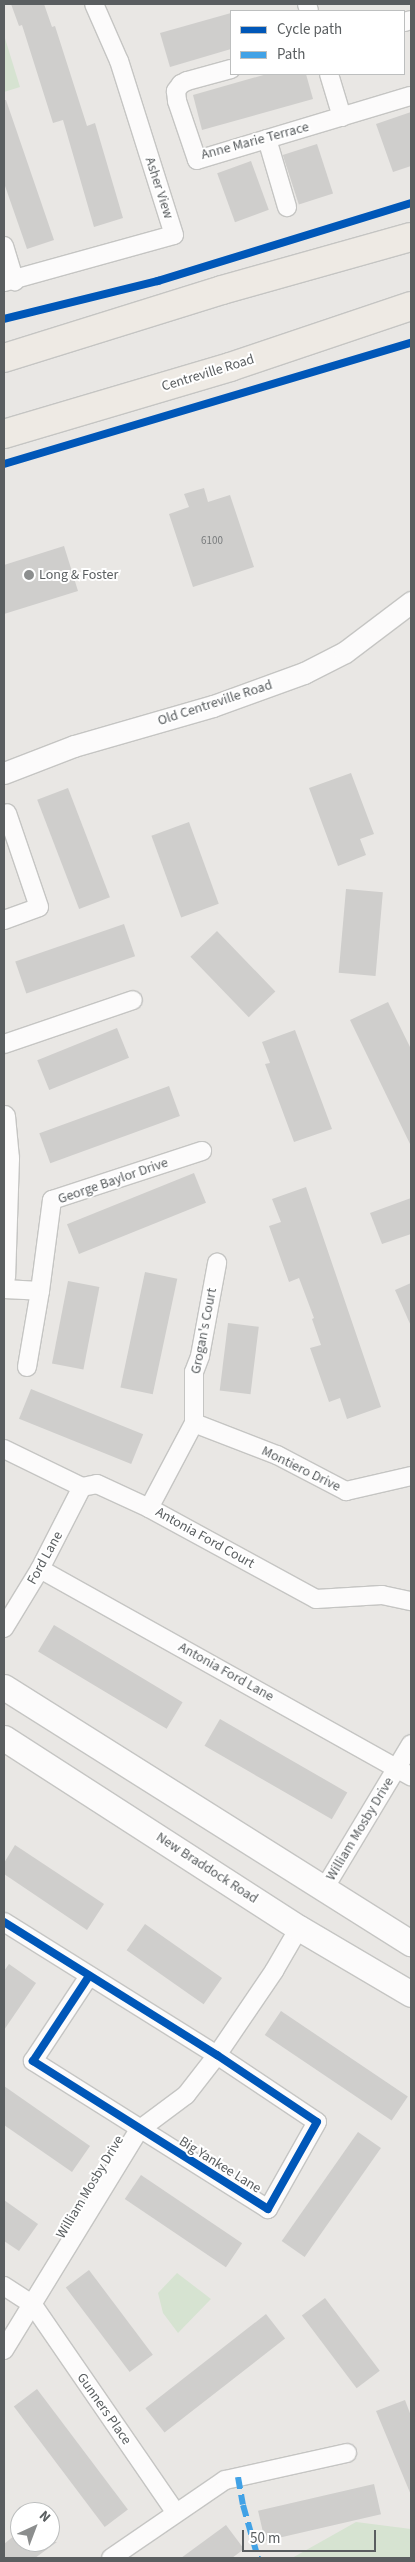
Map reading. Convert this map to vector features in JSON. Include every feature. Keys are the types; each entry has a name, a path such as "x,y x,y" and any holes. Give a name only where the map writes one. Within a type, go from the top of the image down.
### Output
{"highway":[{"path":"4,358 222,290 411,237"},
{"name":"Centreville Road","path":"4,434 230,367 411,306"}],"main road":[{"path":"4,1687 411,1943"},
{"name":"New Braddock Road","path":"4,1738 299,1928 411,1994"}],"street":[{"name":"Asher View","path":"9,282 174,235 119,61 94,4"},
{"name":"Anne Marie Terrace","path":"230,69 186,81 176,91 177,101 197,160 411,96"},
{"path":"328,75 342,117"},
{"path":"268,139 287,207"},
{"path":"4,246 9,282"},
{"name":"Old Centreville Road","path":"4,773 74,746 213,706 304,673 352,648 411,602"},
{"path":"4,920 39,907 7,813"},
{"path":"4,1044 133,1000"},
{"path":"4,1116 8,1158 4,1277"},
{"name":"George Baylor Drive","path":"27,1367 40,1291 52,1200 202,1151"},
{"name":"Grogan's Court","path":"149,1508 194,1423 194,1372 200,1356 217,1263"},
{"path":"4,1289 40,1291"},
{"name":"Montiero Drive","path":"194,1423 277,1455 346,1491 411,1476"},
{"name":"Antonia Ford Court","path":"4,1450 82,1487 97,1484 149,1508 316,1599 382,1595 411,1601"},
{"name":"Ford Lane","path":"4,1628 40,1569 82,1487"},
{"name":"Antonia Ford Lane","path":"40,1569 404,1772"},
{"name":"William Mosby Drive","path":"324,1889 404,1772 411,1744"},
{"name":"Big Yankee Lane","path":"4,1922 218,2055 317,2122 268,2209 33,2061 89,1976"},
{"name":"William Mosby Drive","path":"4,2350 140,2130 186,2095 218,2055 274,1971 299,1928"},
{"path":"4,2286 32,2305"},
{"name":"Gunners Place","path":"32,2305 176,2513"},
{"path":"111,2558 225,2480 347,2453"}],"green space":[{"path":"4,35 20,87 4,92"},
{"path":"177,2273 211,2299 178,2333 163,2313 158,2293"},
{"path":"356,2522 411,2529 411,2558 292,2558"}],"building":[{"path":"11,4 44,4 52,27 55,26 87,126 95,123 123,218 94,227 63,120 53,123 22,25 19,26"},
{"path":"230,13 230,49 170,67 160,33"},
{"path":"263,75 306,75 313,99 202,130 193,95"},
{"path":"4,100 6,100 54,240 27,249 4,183"},
{"path":"411,112 411,166 393,172 376,124"},
{"path":"317,144 333,193 299,205 283,155"},
{"path":"251,161 269,210 235,222 217,173"},
{"path":"204,488 208,502 230,495 254,567 193,587 169,514 189,507 184,494"},
{"path":"64,546 78,591 4,614 4,565"},
{"path":"351,773 374,834 360,839 366,855 338,866 309,788"},
{"path":"68,788 110,897 79,909 37,800"},
{"path":"189,822 219,904 181,917 151,836"},
{"path":"346,889 383,892 376,976 339,973"},
{"path":"124,924 135,956 26,994 15,961"},
{"path":"217,931 275,991 249,1017 190,957"},
{"path":"388,1002 411,1049 411,1146 350,1020"},
{"path":"117,1028 129,1058 49,1090 37,1060"},
{"path":"295,1030 332,1129 294,1142 265,1064 270,1063 262,1042"},
{"path":"169,1086 180,1116 50,1163 39,1133"},
{"path":"194,1173 206,1203 79,1254 67,1224"},
{"path":"306,1187 381,1407 347,1419 340,1398 329,1402 310,1348 321,1345 312,1319 314,1318 299,1278 289,1282 269,1226 281,1222 272,1199"},
{"path":"411,1198 411,1234 382,1244 370,1213"},
{"path":"145,1272 177,1279 153,1394 120,1387"},
{"path":"68,1281 99,1287 83,1370 52,1363"},
{"path":"411,1283 411,1326 395,1290"},
{"path":"228,1323 259,1327 250,1394 220,1390"},
{"path":"31,1389 143,1434 131,1464 19,1419"},
{"path":"54,1625 183,1702 167,1729 38,1652"},
{"path":"220,1719 347,1792 332,1819 204,1746"},
{"path":"15,1845 104,1904 87,1930 4,1874 4,1863"},
{"path":"145,1924 222,1978 204,2004 127,1950"},
{"path":"9,1964 36,1983 4,2030 4,1971"},
{"path":"281,2011 408,2097 392,2121 265,2035"},
{"path":"4,2086 90,2146 72,2172 4,2125"},
{"path":"358,2132 381,2148 305,2257 282,2241"},
{"path":"141,2175 242,2243 226,2267 125,2199"},
{"path":"4,2200 38,2224 19,2251 4,2241"},
{"path":"89,2270 153,2355 130,2372 66,2287"},
{"path":"325,2298 380,2371 357,2388 302,2315"},
{"path":"266,2314 285,2338 165,2433 145,2408"},
{"path":"37,2389 128,2510 105,2527 14,2406"},
{"path":"405,2400 411,2416 411,2495 376,2411"},
{"path":"374,2484 381,2514 265,2541 258,2511"},
{"path":"226,2525 244,2549 232,2558 181,2558"},
{"path":"10,2539 10,2552 43,2552 35,2558 4,2558 4,2544"}],"marked path":[{"path":"238,2477 243,2505 258,2558"}],"cycle path":[{"path":"4,319 158,281 411,203"},
{"path":"4,464 411,343"},
{"path":"4,1922 217,2055 317,2122 268,2209 33,2061 89,1976"}],"place":[{"name":"Long & Foster","path":"29,575"}]}
